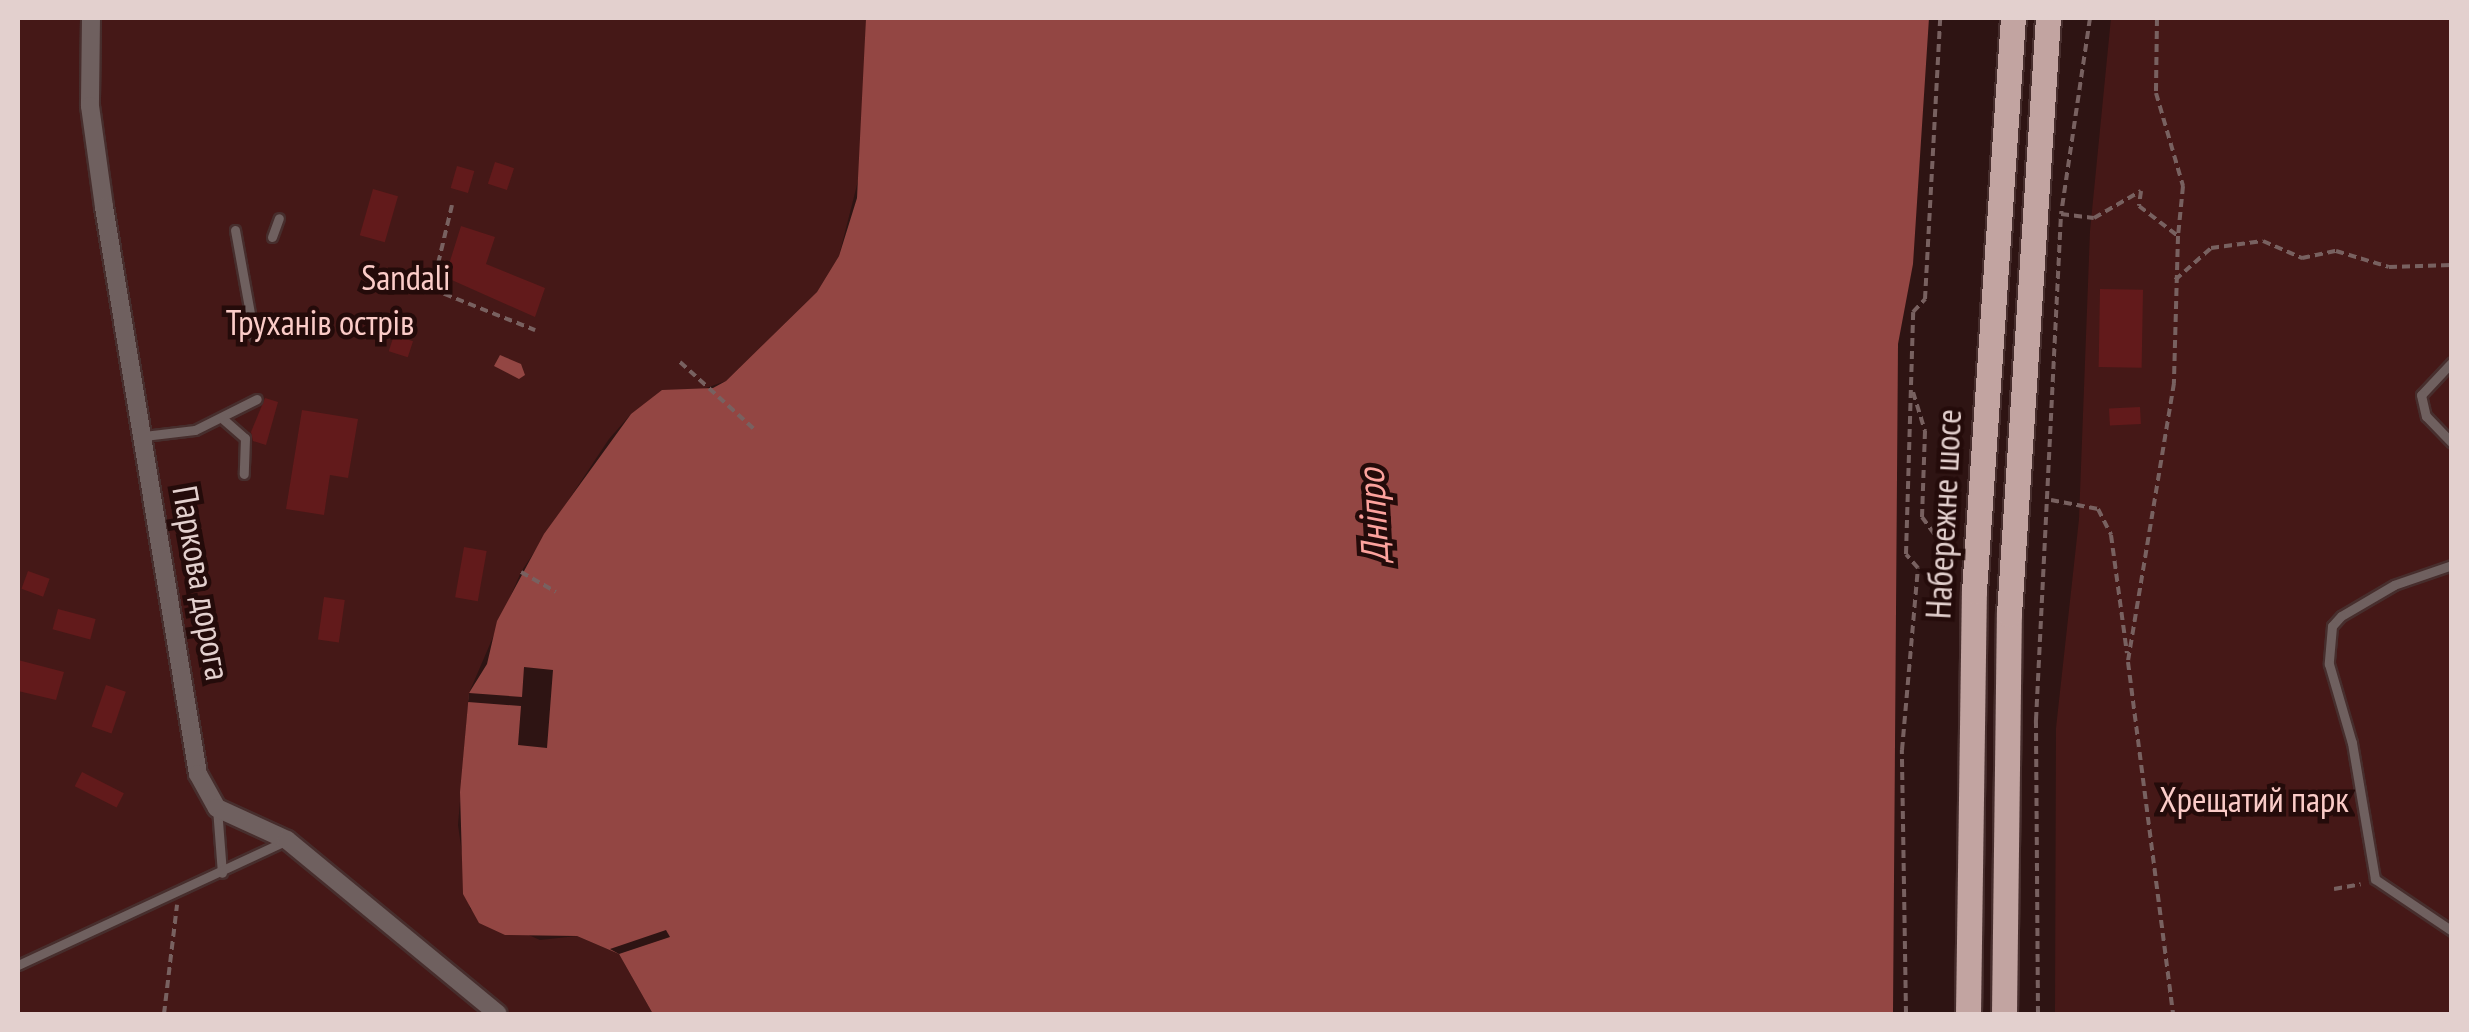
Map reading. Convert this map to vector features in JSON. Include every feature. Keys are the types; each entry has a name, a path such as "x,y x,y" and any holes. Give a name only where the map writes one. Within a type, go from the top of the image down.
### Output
{"main road":[{"name":"Набережне шосе","path":"1968,1014 1974,591 2013,18"},
{"name":"Набережне шосе","path":"2004,1014 2010,614 2048,18"}],"street":[{"name":"Паркова дорога","path":"91,18 90,106 198,774 217,808"},
{"path":"217,808 287,840 498,1014"}],"lane":[{"path":"272,237 279,218"},
{"path":"235,230 254,336"},
{"path":"2452,362 2422,395 2426,416 2452,443"},
{"path":"144,436 194,430 257,399"},
{"path":"223,418 245,438 244,474"},
{"path":"2452,564 2394,585 2332,626 2329,664 2352,743 2374,879 2452,931"},
{"path":"217,808 222,874"},
{"path":"18,965 178,896 287,840"}],"path":[{"path":"1906,1014 1902,750 1918,568 1906,554 1913,312 1925,299 1940,18"},
{"path":"2038,1014 2036,720 2051,500 2062,214 2090,18"},
{"path":"2128,660 2170,416 2183,186 2156,93 2157,18"},
{"path":"2062,214 2094,218 2140,192 2139,206 2178,236"},
{"path":"452,205 432,289 535,330"},
{"path":"2175,280 2211,248 2263,241 2292,256 2336,250 2389,266 2452,265"},
{"path":"680,362 754,430"},
{"path":"1912,387 1925,431 1922,517 1942,546"},
{"path":"2051,500 2098,509 2111,535 2173,1014"},
{"path":"521,572 556,592"},
{"path":"2334,889 2374,879"},
{"path":"164,1014 178,896"}],"green space":[{"name":"Труханів острів","path":"18,18 866,18 863,161 839,256 817,292 726,381 631,414 609,439 521,572 469,693 458,825 470,909 540,940 577,936 619,954 653,1014 18,1014"},
{"name":"Хрещатий парк","path":"2111,18 2451,18 2451,1014 2055,1014 2056,728 2079,519 2090,231"}],"water":[{"name":"Дніпро","path":"866,18 1929,18 1913,264 1898,344 1893,1014 653,1014 619,954 577,936 505,935 479,923 463,894 460,792 469,693 487,664 497,621 544,534 631,414 662,390 713,388 726,381 817,292 839,256 857,198"},
{"path":"500,355 521,364 525,375 519,379 494,366"}],"pier":[{"path":"524,667 553,670 547,748 518,745 521,706 468,702 469,693 522,697"},
{"path":"666,930 670,937 619,954 610,949"}],"building":[{"path":"495,162 514,168 507,190 488,184"},
{"path":"457,166 474,171 468,193 451,188"},
{"path":"373,189 398,196 385,242 360,235"},
{"path":"461,226 495,237 486,264 545,288 535,317 445,277"},
{"path":"2100,289 2143,290 2142,368 2099,367"},
{"path":"394,335 413,341 408,357 389,351"},
{"path":"265,398 278,402 266,445 253,441 251,432"},
{"path":"2140,407 2141,424 2110,426 2109,409"},
{"path":"302,410 358,419 348,478 330,475 324,515 286,509"},
{"path":"464,547 487,551 478,601 455,597"},
{"path":"28,571 50,579 43,597 22,589"},
{"path":"324,597 345,600 339,643 318,640"},
{"path":"58,609 96,619 90,639 53,629"},
{"path":"18,660 64,672 56,700 18,691"},
{"path":"106,685 126,692 112,733 92,727"},
{"path":"82,772 124,793 117,808 75,786"}],"park label":[{"name":"Sandali","path":"406,277"}]}
